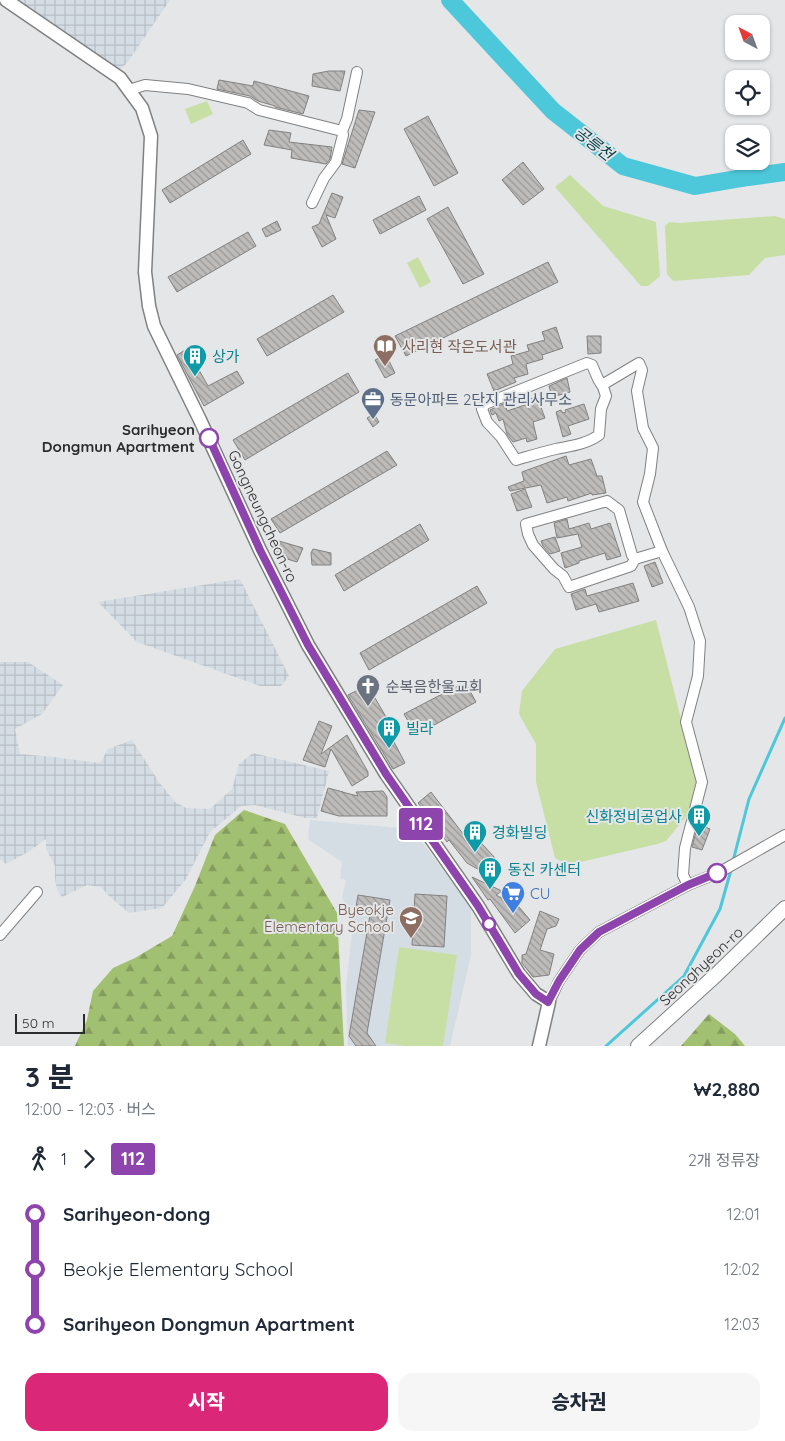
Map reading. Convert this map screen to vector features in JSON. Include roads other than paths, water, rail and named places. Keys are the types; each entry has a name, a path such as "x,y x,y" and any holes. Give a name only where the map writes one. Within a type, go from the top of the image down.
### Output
{"main road":[{"name":"Seonghyeon-ro","path":"638,1046 716,976 785,908"}],"street":[{"name":"Gongneungcheon-ro","path":"6,0 120,78 142,108 151,136 145,272 149,306 154,326 260,550 308,645 386,774 478,906 519,974 536,994 548,1002"},
{"path":"312,203 324,178 336,162 357,72"},
{"path":"129,90 145,85 188,89 248,103 259,110 342,131"},
{"path":"588,363 592,364 602,385 606,396 601,409 598,435 594,439 516,460 501,437 487,422 482,409 485,404 588,363"},
{"path":"602,385 638,363 642,370 637,391 643,428 653,448 650,474 643,502 662,551 689,607 700,641 698,676 686,722 702,782 685,848 683,875 688,885"},
{"path":"635,558 632,555 619,510 608,502 526,524 533,546 563,576 569,587 631,566 635,558 662,551"},
{"path":"539,1046 548,1002 559,981 580,950 599,932 688,885 720,872 785,835"},
{"path":"0,935 37,892"}],"waterway":[{"name":"공릉천","path":"450,0 553,111 623,166 695,186 785,172"},
{"path":"733,861 749,799 785,718"},
{"path":"606,1046 684,976 720,909 731,870"}],"place":[{"name":"사리현 작은도서관","path":"385,367"},
{"name":"상가","path":"195,377"},
{"name":"동문아파트 2단지 관리사무소","path":"373,420"},
{"name":"Sarihyeon Dongmun Apartment","path":"209,438"},
{"name":"순복음한울교회","path":"368,707"},
{"name":"빌라","path":"389,749"},
{"name":"신화정비공업사","path":"699,837"},
{"name":"경화빌딩","path":"475,853"},
{"name":"동진 카센터","path":"490,890"},
{"name":"CU","path":"513,914"},
{"name":"Byeokje Elementary School","path":"411,939"}]}
